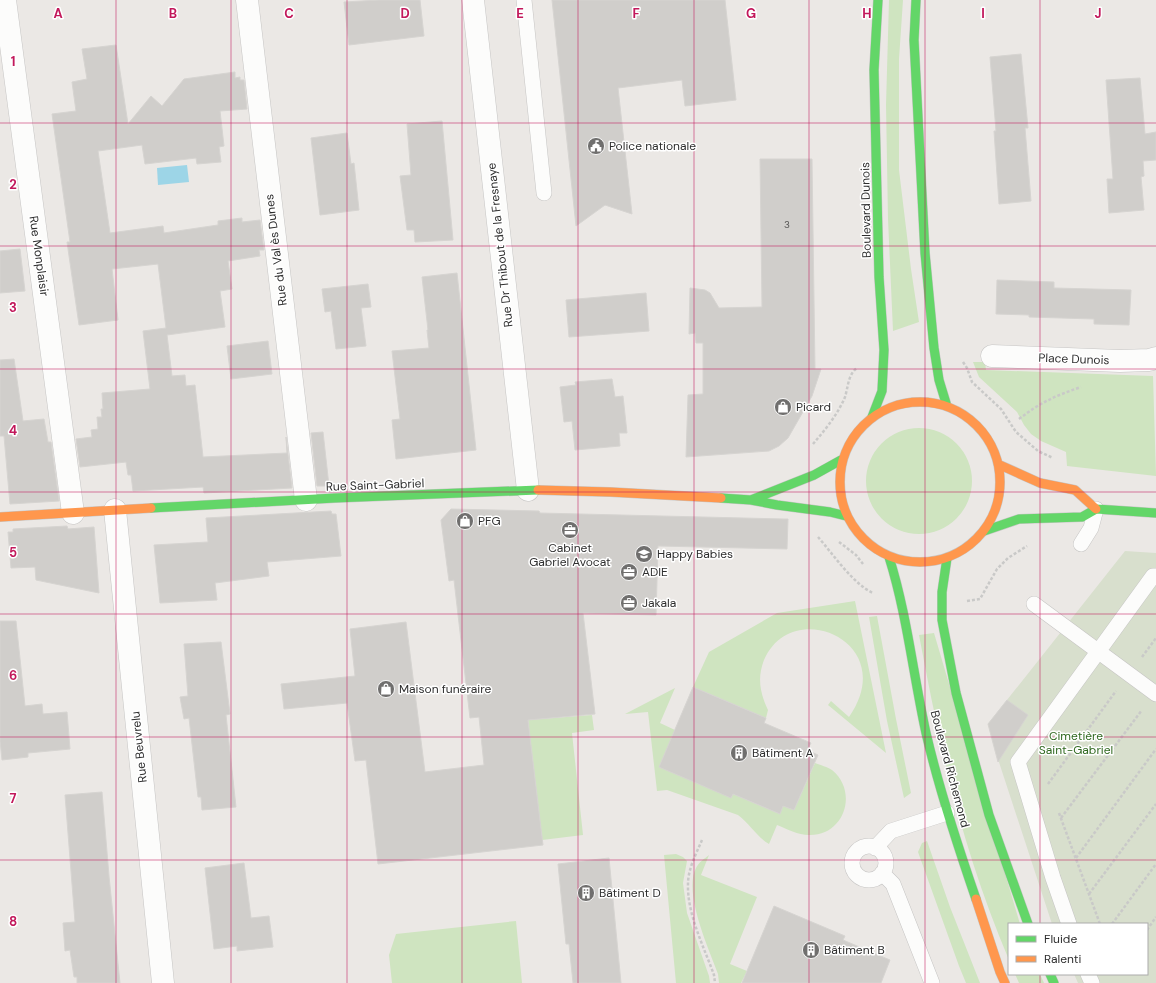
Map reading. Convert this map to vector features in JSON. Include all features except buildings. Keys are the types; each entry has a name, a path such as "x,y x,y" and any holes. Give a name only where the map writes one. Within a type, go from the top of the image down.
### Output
{"main road":[{"name":"Boulevard Dunois","path":"872,417 882,391 884,350 879,277 874,70 878,0"},
{"path":"916,0 914,40 925,253 934,348 939,380 946,403"},
{"path":"914,401 946,403 968,417 980,428 994,450 1000,465 999,497 996,508 984,531 968,546 947,558 922,563 890,557 857,534 846,516 841,502 839,487 841,460 853,436 872,417 892,406 914,401"},
{"name":"Rue Saint-Gabriel","path":"751,500 814,475 841,460"},
{"path":"1000,465 1040,483 1075,490 1096,509"},
{"name":"Rue Saint-Gabriel","path":"0,517 306,500 528,490 610,492 751,500 830,512 846,516"},
{"path":"984,531 1019,519 1082,517 1096,509 1156,513"},
{"name":"Boulevard Richemond","path":"890,557 898,586 926,732 947,813 1005,983"},
{"name":"Boulevard Richemond","path":"947,558 942,592 942,620 956,693 989,815 1028,923"}],"street":[{"name":"Rue Monplaisir","path":"5,0 73,513"},
{"name":"Rue du Val ès Dunes","path":"246,0 306,500"},
{"name":"Rue Dr Thibout de la Fresnaye","path":"473,0 528,490"},
{"name":"Place Dunois","path":"992,356 1120,361 1149,360 1156,358"},
{"name":"Rue Beuvrelu","path":"115,510 163,983"}],"lane":[{"path":"524,0 544,193"},
{"path":"1081,544 1090,528 1096,509"},
{"path":"1069,923 1053,878 1018,762 1153,576 1156,576"},
{"path":"1034,604 1155,694"},
{"path":"875,848 891,830 947,813"},
{"path":"869,847 875,848 883,854 885,859 885,869 879,877 869,880 860,877 853,869 852,859 859,850 869,847"},
{"path":"882,873 893,884 932,983"}],"path":[{"path":"961,361 967,368 972,382 1000,409 1016,432 1038,451 1055,460"},
{"path":"809,449 825,430 837,412 844,398 852,373 858,367"},
{"path":"1019,418 1037,405 1056,395 1087,384"},
{"path":"815,534 865,589 878,594"},
{"path":"838,540 856,555 865,566"},
{"path":"962,602 980,599 997,569 1008,558 1029,545"},
{"path":"1050,790 1048,783 1156,638"},
{"path":"1061,819 1155,694"},
{"path":"1076,859 1156,748"},
{"path":"1089,894 1156,804"},
{"path":"1058,812 1100,923"},
{"path":"702,840 691,868 688,883 689,900 691,912 714,975 715,983"},
{"path":"1113,923 1156,864"},
{"path":"1148,929 1156,917"}],"green space":[{"path":"889,0 903,0 899,59 899,170 919,322 893,331 888,219 886,105"},
{"path":"973,362 985,362 986,370 1153,376 1156,476 1067,466 1066,452 1041,441 1031,434 1017,412 979,377"},
{"path":"919,428 939,432 956,444 968,461 972,481 968,501 956,518 939,530 919,534 899,530 882,518 870,501 866,481 870,461 882,444 899,432"},
{"name":"Cimetière Saint-Gabriel","path":"1125,551 1156,553 1156,983 1078,983 1074,975 1148,975 1148,923 1052,923 995,750 988,724"},
{"path":"855,601 886,753 828,705 831,701 849,717 861,690 862,667 852,649 836,636 817,630 796,631 778,641 764,660 760,679 761,691 768,710 766,718 693,687 709,652 777,613"},
{"path":"877,616 911,793 904,798 887,721 869,617"},
{"path":"934,633 1020,923 1008,923 1008,957 972,862 941,745 919,635"},
{"path":"675,688 660,723 675,730 731,798 733,794 780,814 783,806 794,810 815,763 832,770 840,779 845,790 846,800 844,811 839,821 831,828 821,833 809,835 797,833 777,825 769,844 738,815 667,790 657,791 648,712 625,714"},
{"path":"592,715 594,730 572,733 583,835 542,840 528,720"},
{"path":"927,841 950,907 980,983 966,983 959,966 918,852 922,843"},
{"path":"676,854 683,857 687,861 683,883 687,913 709,976 710,983 676,983 664,855"},
{"path":"709,855 701,875 757,897 730,964 747,971 741,983 719,983 718,974 695,906 693,879 696,868"},
{"path":"516,921 522,983 392,983 389,955 396,934"},
{"path":"1015,975 1040,975 1044,983 1019,983"}],"water":[{"path":"187,165 189,182 158,185 157,168"}],"traffic: fast":[{"path":"872,417 882,391 884,350 879,277 874,70 878,0"},
{"path":"916,0 914,40 925,253 934,348 939,380 946,403"},
{"path":"751,500 814,475 841,460"},
{"path":"151,508 335,498 538,490"},
{"path":"721,498 751,500 830,512 846,516"},
{"path":"984,531 1019,519 1082,517 1096,509 1156,513"},
{"path":"889,557 901,600 921,711 931,754 962,858 976,899"},
{"path":"947,558 942,592 942,620 956,693 989,815 1028,923"},
{"path":"1050,975 1054,983"}],"traffic: slow":[{"path":"928,402 943,405 958,411 977,425 987,437 994,451 999,466 1000,482 999,498 994,513 987,527 977,539 965,549 943,559 928,562 912,562 897,559 875,549 863,539 853,527 841,498 840,474 843,459 853,437 863,425 875,415 904,403 928,402"},
{"path":"1000,465 1040,483 1075,490 1096,509"},
{"path":"538,490 721,498"},
{"path":"0,517 151,508"},
{"path":"976,899 1005,983"}],"place":[{"name":"Police nationale","path":"596,146"},
{"name":"Picard","path":"783,407"},
{"name":"PFG","path":"465,521"},
{"name":"Cabinet Gabriel Avocat","path":"570,530"},
{"name":"Happy Babies","path":"644,554"},
{"name":"ADIE","path":"629,572"},
{"name":"Jakala","path":"629,603"},
{"name":"Maison funéraire","path":"386,689"},
{"name":"Bâtiment A","path":"739,753"},
{"name":"Bâtiment D","path":"586,893"},
{"name":"Bâtiment B","path":"811,950"}]}
